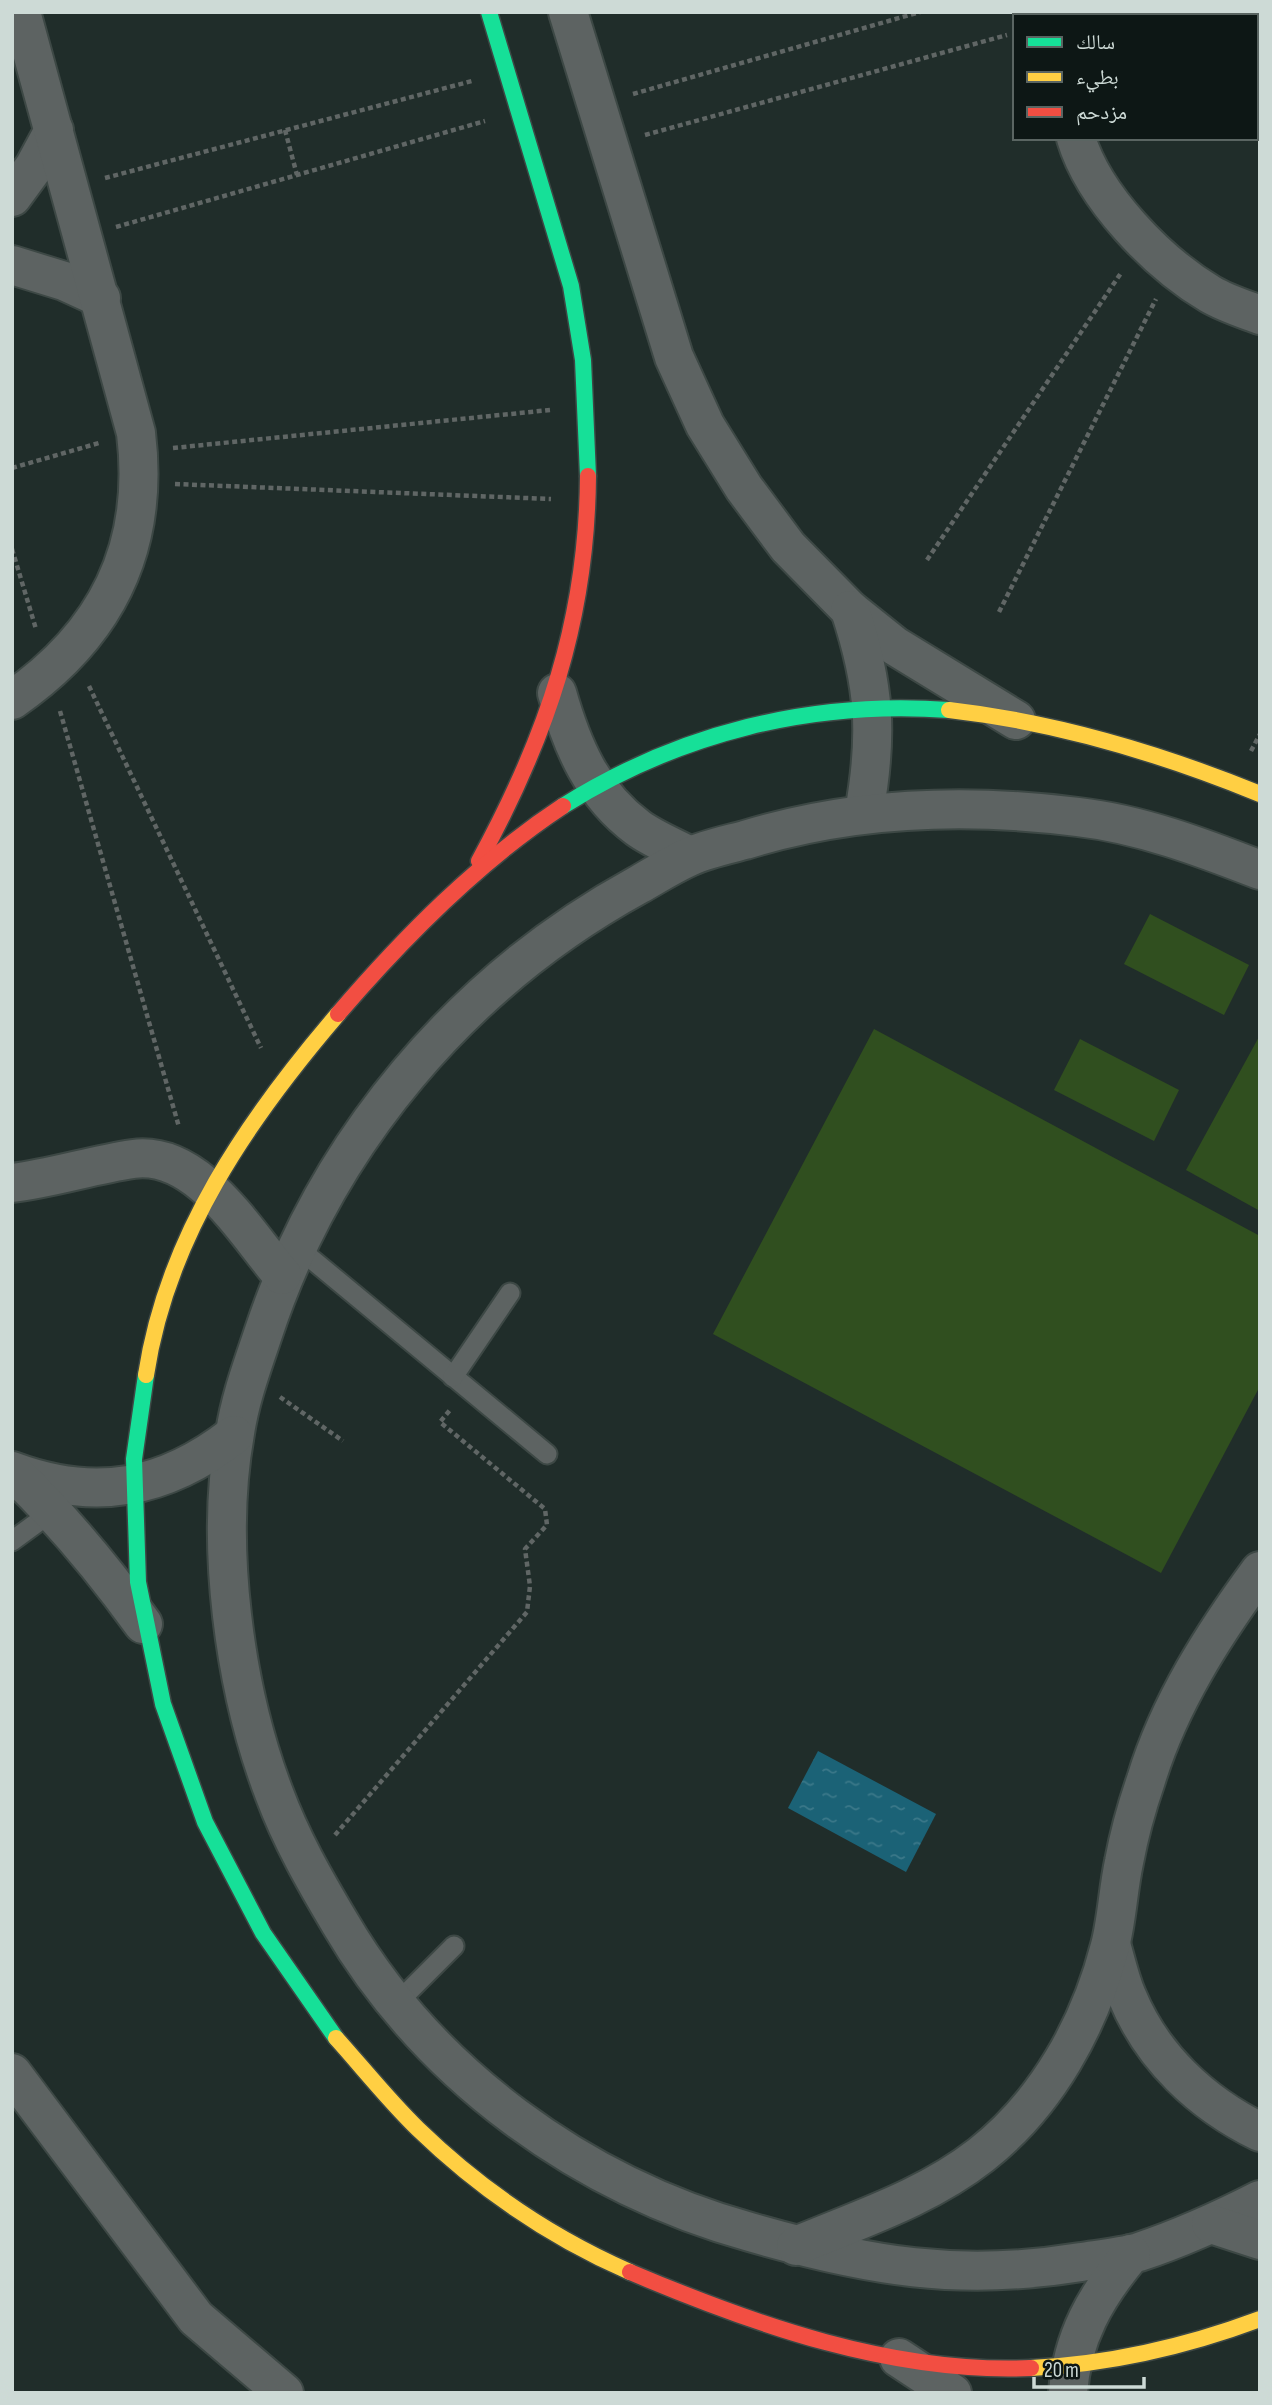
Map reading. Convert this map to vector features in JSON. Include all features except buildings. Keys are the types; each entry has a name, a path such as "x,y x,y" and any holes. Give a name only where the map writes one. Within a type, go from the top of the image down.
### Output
{"street":[{"path":"12,700 61,663 100,614 121,572 134,528 138,456 101,298 20,12"},
{"path":"465,885 502,824 532,760 556,693 580,591 591,500 589,406 571,282 489,12"},
{"path":"568,12 674,357 705,425 744,488 788,547 850,610 895,646 1018,721"},
{"path":"12,197 34,167 54,130"},
{"path":"1077,140 1107,197 1143,241 1172,267 1212,295 1260,315"},
{"path":"12,265 64,281 101,298"},
{"path":"850,610 866,658 873,708 873,761 864,813"},
{"path":"556,693 571,742 596,786 638,828 690,856"},
{"path":"1260,794 1130,747 1018,721 940,709 873,708 799,715 729,731 660,755 596,786 534,828 465,885 367,981 200,1181 153,1334 138,1409 131,1486 133,1556 143,1624 161,1698 196,1796 239,1891 291,1982 358,2065 430,2139 514,2211 600,2260 698,2300 794,2333 899,2358 986,2367 1069,2380 1136,2357 1200,2341 1260,2319"},
{"path":"1260,870 1191,842 1083,817 973,809 864,813 780,829 690,856 586,914 491,986 407,1072 337,1168 290,1261 249,1376 234,1435 228,1526 234,1629 247,1706 273,1792 306,1867 356,1952 394,2005 471,2083 548,2140 627,2186 709,2221 796,2246 878,2265 962,2272 1046,2268 1131,2254 1211,2224 1260,2200"},
{"path":"12,1184 135,1159 166,1160 200,1181 290,1261"},
{"path":"13,1471 57,1483 92,1488 131,1486 167,1477 203,1460 234,1435"},
{"path":"13,1471 54,1511 100,1565 143,1624"},
{"path":"796,2246 932,2189 983,2154 1028,2110 1064,2059 1092,2004 1111,1944 1124,1860 1146,1777 1179,1699 1221,1625 1260,1571"},
{"path":"1111,1944 1126,1996 1153,2044 1188,2085 1231,2118 1260,2132"},
{"path":"12,2073 196,2318 284,2393"},
{"path":"1211,2224 1260,2241"},
{"path":"1069,2380 1082,2325 1103,2287 1131,2254"},
{"path":"899,2358 952,2393"}],"lane":[{"path":"290,1261 460,1383 547,1454"},
{"path":"460,1383 510,1293"},
{"path":"12,1541 54,1511"},
{"path":"394,2005 454,1946"}],"path":[{"path":"595,105 920,12"},
{"path":"607,145 1013,34"},
{"path":"70,187 507,71"},
{"path":"83,236 519,111"},
{"path":"285,130 297,175"},
{"path":"927,561 1143,241"},
{"path":"999,612 1172,267"},
{"path":"12,468 589,406"},
{"path":"138,456 591,500"},
{"path":"12,549 61,663 279,1087"},
{"path":"61,663 200,1181"},
{"path":"249,1376 343,1441"},
{"path":"306,1867 527,1612 530,1586 525,1549 547,1525 545,1509 440,1422 460,1383"}],"green space":[{"path":"1150,914 1249,965 1224,1015 1124,964"},
{"path":"874,1029 1260,1236 1260,1386 1161,1573 713,1334"},
{"path":"1260,1035 1260,1211 1186,1170"},
{"path":"1080,1039 1179,1090 1154,1141 1054,1090"}],"water":[{"path":"818,1751 936,1814 906,1872 788,1808"}],"traffic: fast":[{"path":"489,12 571,286 583,360 588,476"},
{"path":"563,806 653,759 748,727 847,711 898,708 949,710"},
{"path":"146,1375 134,1459 138,1582 163,1704 205,1822 263,1933 336,2038"}],"traffic: slow":[{"path":"949,710 1068,731 1146,753 1260,794"},
{"path":"146,1375 157,1324 172,1275 192,1227 243,1138 273,1095 338,1014"},
{"path":"336,2038 407,2118 466,2172 544,2227 630,2272"},
{"path":"1031,2368 1090,2363 1148,2352 1204,2338 1260,2319"}],"traffic: jam":[{"path":"479,861 525,768 559,676 580,579 586,529 588,476"},
{"path":"338,1014 443,902 501,851 563,806"},
{"path":"630,2272 775,2327 876,2354 979,2368 1031,2368"}]}
